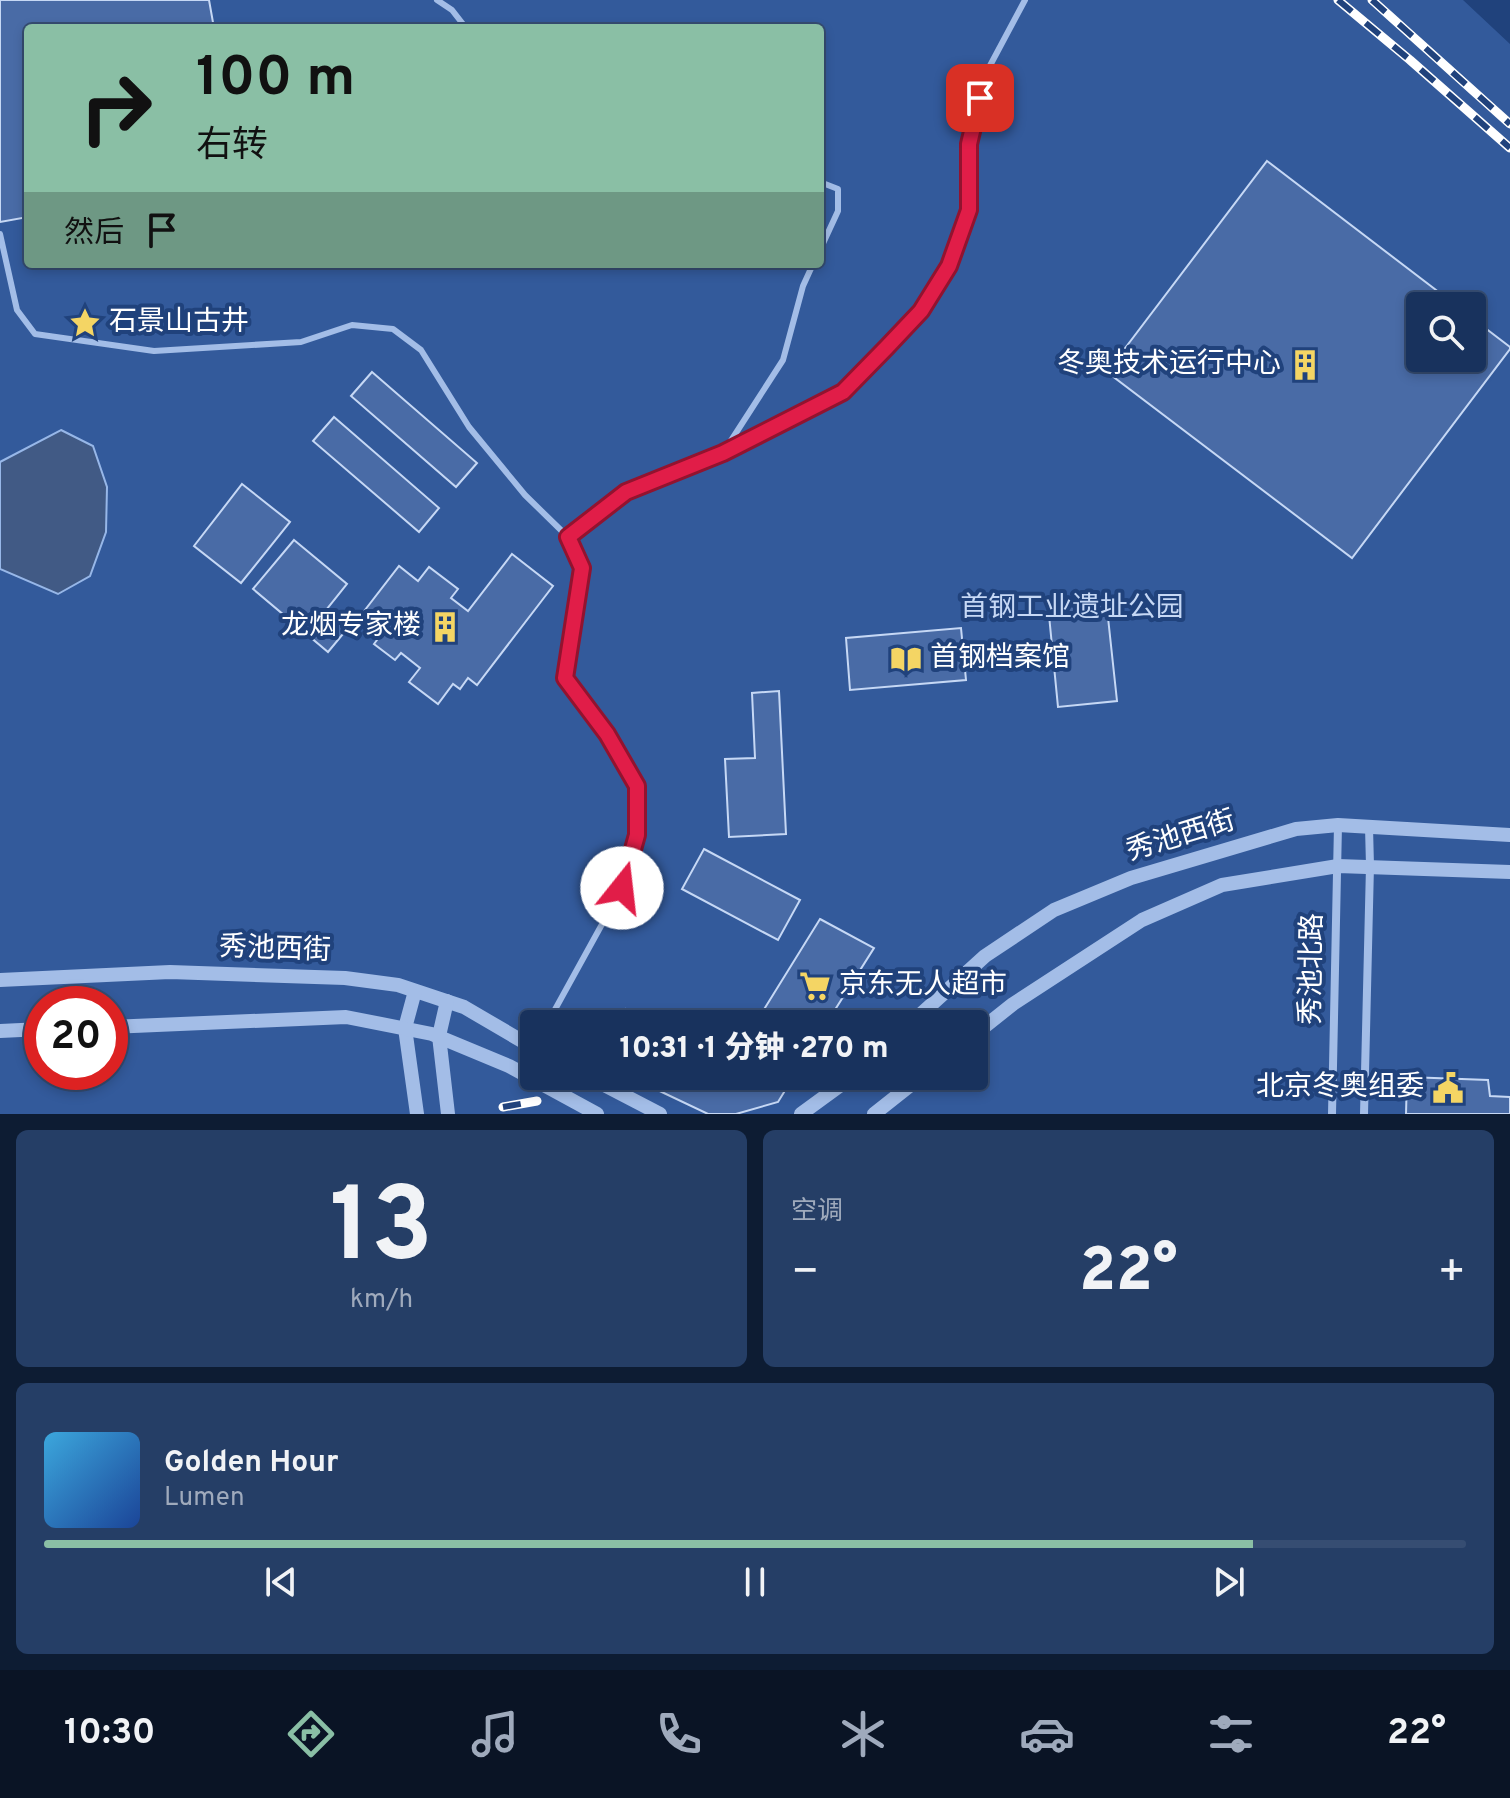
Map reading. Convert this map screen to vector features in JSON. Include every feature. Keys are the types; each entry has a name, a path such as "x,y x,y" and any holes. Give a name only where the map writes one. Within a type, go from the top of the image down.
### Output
{"street":[{"name":"秀池西街","path":"925,1010 985,956 1054,910 1131,878 1281,833 1338,825 1510,835"},
{"name":"秀池北路","path":"1332,1114 1338,825"},
{"name":"秀池北路","path":"1364,1114 1369,827"},
{"name":"秀池西街","path":"988,1024 1013,1004 1142,920 1222,885 1338,866 1510,872"},
{"name":"秀池西街","path":"0,980 170,972 345,978 398,985 464,1007 520,1040"},
{"path":"415,991 405,1028 417,1114"},
{"path":"447,1001 439,1036 448,1114"},
{"path":"128,1026 346,1017 439,1036 520,1072"},
{"path":"0,1031 24,1030"},
{"path":"553,1090 597,1114"},
{"path":"614,1090 660,1114"},
{"path":"801,1114 834,1090"},
{"path":"874,1114 904,1090"}],"lane":[{"path":"437,0 452,10 463,24"},
{"path":"568,537 626,492 723,453 843,392 921,311 949,266 969,210 969,144 985,75 1025,0"},
{"path":"824,184 838,189 838,211 824,241"},
{"path":"0,234 17,310 35,334 154,351 301,342 352,325 393,329 421,350 469,427 525,495 568,537 582,568 565,678 607,734 637,786 637,835 622,888 555,1010"},
{"path":"723,453 783,360 803,286 811,268"}],"green space":[{"name":"首钢工业遗址公园","path":"0,0 1463,0 1510,44 1510,1114 0,1114"}],"shaded area":[{"path":"61,430 93,446 107,487 106,532 90,576 58,594 0,569 0,462"}],"building":[{"path":"0,0 209,0 213,24 24,24 24,218 0,222"},
{"name":"冬奥技术运行中心","path":"1267,161 1439,292 1406,292 1406,372 1486,372 1486,329 1510,347 1352,558 1107,372"},
{"path":"372,372 477,463 456,487 351,396"},
{"path":"334,417 439,508 419,532 313,441"},
{"path":"242,484 290,522 241,583 194,546"},
{"path":"294,540 347,584 326,610 348,628 328,652 253,589"},
{"name":"龙烟专家楼","path":"512,554 553,586 477,685 468,678 460,689 453,684 438,704 409,682 420,668 401,653 395,660 374,644 380,636 358,619 399,566 418,581 429,567 458,589 451,598 468,611"},
{"path":"1106,599 1117,701 1058,707 1048,605"},
{"name":"首钢档案馆","path":"961,628 966,680 850,690 846,638"},
{"path":"779,691 786,834 729,837 725,759 755,758 752,693"},
{"path":"704,849 800,900 778,940 682,889"},
{"name":"京东无人超市","path":"820,919 874,948 835,1010 764,1010"},
{"name":"北京冬奥组委","path":"1407,1077 1488,1080 1490,1096 1510,1097 1510,1114 1406,1114"},
{"path":"657,1090 785,1090 778,1102 736,1114 708,1114"}],"railway":[{"path":"1338,0 1510,148"},
{"path":"1372,0 1510,124"},
{"path":"503,1107 537,1101"}],"place":[{"name":"石景山古井","path":"85,323"},
{"name":"冬奥技术运行中心","path":"1305,365"},
{"name":"龙烟专家楼","path":"445,627"},
{"name":"首钢档案馆","path":"906,659"},
{"name":"京东无人超市","path":"815,986"},
{"name":"北京冬奥组委","path":"1448,1088"}],"route":[{"path":"622,888 637,835 637,786 607,734 565,678 582,568 568,537 626,492 723,453 843,392 921,311 949,266 969,210 969,144 980,98"}]}
